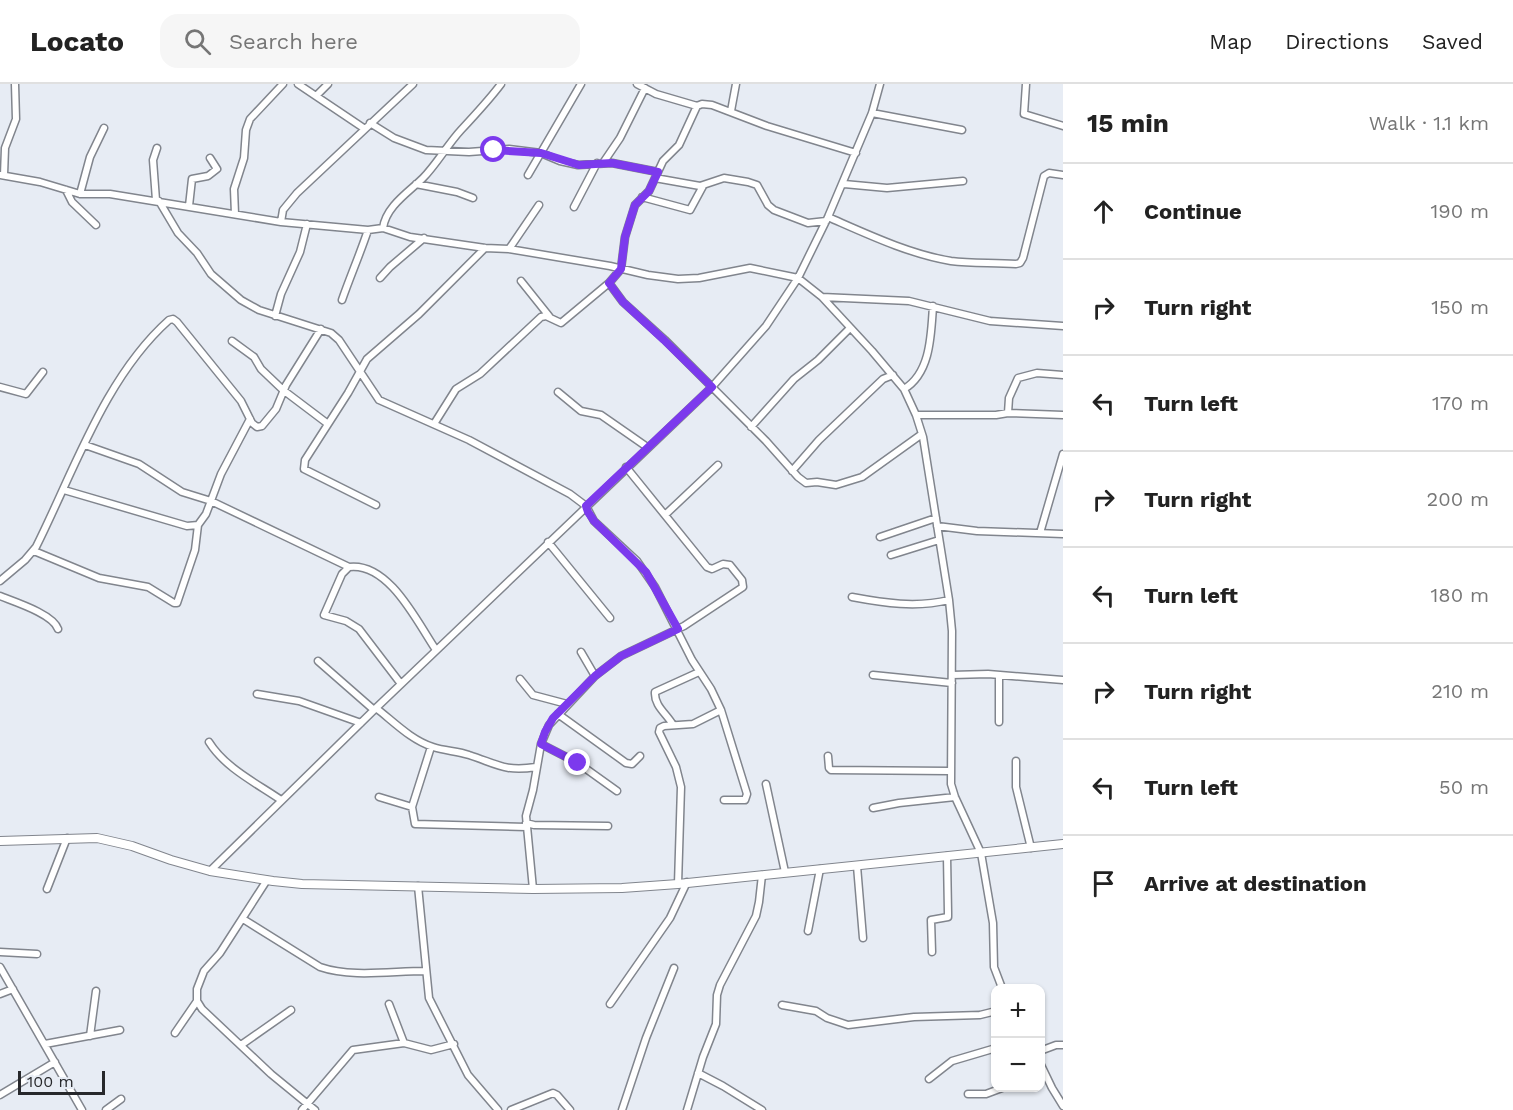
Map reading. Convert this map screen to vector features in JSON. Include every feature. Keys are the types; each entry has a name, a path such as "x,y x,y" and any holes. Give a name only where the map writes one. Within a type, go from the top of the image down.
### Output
{"street":[{"path":"15,84 16,118 5,148 2,175 40,182 80,194 111,194 158,200 281,222 368,230 383,228 410,237 485,248 509,249 678,279 699,278 746,268 798,278 822,297 904,389 922,434 952,631 949,771 955,797 981,853 993,923 994,967 1000,984"},
{"path":"235,214 234,189 244,158 246,130 250,119 283,84"},
{"path":"298,84 365,129"},
{"path":"316,96 328,84"},
{"path":"281,222 284,210 297,193 413,84"},
{"path":"383,228 385,220 405,193 425,176 501,84"},
{"path":"528,175 581,84"},
{"path":"636,84 664,96 697,106 712,105 767,126 856,153"},
{"path":"731,111 736,84"},
{"path":"210,871 548,542 712,387 766,326 798,278 844,184 872,113 880,84"},
{"path":"1026,84 1024,114 1063,126"},
{"path":"574,207 600,163 620,138 645,88"},
{"path":"521,282 549,317 561,323 609,283 621,269 625,237 635,205 649,191 663,161 679,145 697,106"},
{"path":"872,113 962,130"},
{"path":"370,123 406,143 426,150 443,152 510,149 541,153 579,165 612,163 703,186 724,178 748,182 757,185 768,205 774,210 808,223 827,219 935,257 968,262 1020,263 1044,176 1049,173 1063,175"},
{"path":"80,194 90,157 104,128"},
{"path":"157,148 153,160 158,200 178,233 211,274 241,300 259,310 331,333 339,340 379,400 469,440 544,479 586,506 594,521 646,572 721,710 747,794 745,800 724,800"},
{"path":"189,206 192,179 208,176 217,169 210,158"},
{"path":"844,184 887,188 963,180"},
{"path":"416,184 457,192 473,198"},
{"path":"642,196 687,211 692,208 703,186"},
{"path":"66,190 72,202 96,225"},
{"path":"509,249 539,206"},
{"path":"275,316 281,294 300,252 307,224"},
{"path":"342,300 368,230"},
{"path":"380,279 390,267 424,238"},
{"path":"376,505 304,469 304,460 367,359 419,315 485,248"},
{"path":"609,283 623,302 712,387 802,481 810,484 817,482 836,485 853,480 874,469 922,434"},
{"path":"822,297 898,300 998,322 1063,326"},
{"path":"904,389 916,380 925,361 929,347 933,306"},
{"path":"434,424 456,389 480,374 541,317 549,317"},
{"path":"0,581 33,551 106,402 131,360 171,319 177,322 241,401 255,426 262,426 276,409 283,390 321,329"},
{"path":"750,427 794,380 850,328"},
{"path":"232,341 254,357 261,369 283,390 328,424"},
{"path":"353,360 367,359"},
{"path":"884,378 886,367"},
{"path":"0,387 26,394 43,372"},
{"path":"1008,413 1009,398 1018,378 1036,373 1063,375"},
{"path":"792,471 819,440 884,378 893,375"},
{"path":"558,392 581,411 601,415 647,447"},
{"path":"916,415 1008,413 1063,415"},
{"path":"64,490 176,522 192,526 198,525 204,519 221,474 250,419"},
{"path":"85,445 139,464 182,492 211,501 349,567 364,568 383,578 403,600 436,650"},
{"path":"1040,532 1063,454"},
{"path":"666,514 718,465"},
{"path":"533,889 526,810 533,790 541,744 549,725 595,676 621,656 678,629 740,590 743,584 730,565 723,564 712,569 707,567 626,467"},
{"path":"880,537 936,518"},
{"path":"33,551 99,578 148,587 175,603 179,598 195,550 198,525"},
{"path":"937,526 977,531 1063,534"},
{"path":"891,555 939,540"},
{"path":"548,542 610,618"},
{"path":"349,567 342,574 324,614 346,621 359,629 401,684"},
{"path":"0,596 48,618 55,622 58,629"},
{"path":"852,597 907,604 927,604 949,600"},
{"path":"581,652 595,676"},
{"path":"318,661 375,709 431,747 470,755 503,768 518,770 536,767"},
{"path":"673,725 667,714 656,703 655,692 699,672"},
{"path":"873,675 952,683"},
{"path":"952,675 999,675 1063,680"},
{"path":"999,675 999,722"},
{"path":"520,679 533,695 567,704"},
{"path":"257,694 299,701 361,723"},
{"path":"678,884 681,787 676,767 659,732 664,726 693,724 721,710"},
{"path":"558,714 626,763 632,764 640,756"},
{"path":"209,742 216,753 281,801"},
{"path":"541,744 578,763 617,790"},
{"path":"431,747 412,807 413,822 417,824 526,827 534,825 608,826"},
{"path":"828,756 831,770 949,771"},
{"path":"1016,761 1016,787 1031,848"},
{"path":"765,784 785,872"},
{"path":"379,797 412,807"},
{"path":"873,808 955,797"},
{"path":"47,889 67,838"},
{"path":"0,841 98,838 210,871 267,880 314,884 533,889 622,888 678,884 1063,844"},
{"path":"932,952 931,920 948,917 947,856"},
{"path":"857,866 863,938"},
{"path":"808,931 820,869"},
{"path":"687,1110 698,1073 717,1024 717,995 720,985 756,916 762,875"},
{"path":"267,880 220,954 204,971 196,989 197,1001 202,1009 304,1107 315,1110"},
{"path":"610,1004 670,918 687,882"},
{"path":"418,886 429,998 468,1075 498,1110"},
{"path":"243,919 320,967 330,970 347,973 425,971"},
{"path":"0,951 37,954"},
{"path":"0,967 82,1110"},
{"path":"622,1110 646,1038 674,968"},
{"path":"0,994 13,989"},
{"path":"90,1036 96,991"},
{"path":"175,1033 197,1001"},
{"path":"388,1004 404,1043"},
{"path":"782,1005 816,1011 826,1018 848,1025 914,1017 980,1015 991,1012"},
{"path":"241,1045 291,1010"},
{"path":"45,1044 120,1030"},
{"path":"304,1107 353,1050 404,1043 431,1050 454,1044"},
{"path":"1045,1050 1063,1045"},
{"path":"929,1079 952,1061 991,1049"},
{"path":"0,1095 55,1062"},
{"path":"698,1073 762,1110"},
{"path":"1045,1076 1063,1106"},
{"path":"968,1094 980,1095 991,1092"},
{"path":"512,1110 553,1094 557,1095 570,1110"},
{"path":"106,1110 121,1099"}],"route":[{"path":"494,150 510,149 541,153 560,161 579,165 612,163 658,172 649,191 635,205 625,237 621,269 609,283 615,294 712,387 586,506 590,517 646,572 656,586 678,629 621,656 595,676 553,718 541,744 578,763"}]}
